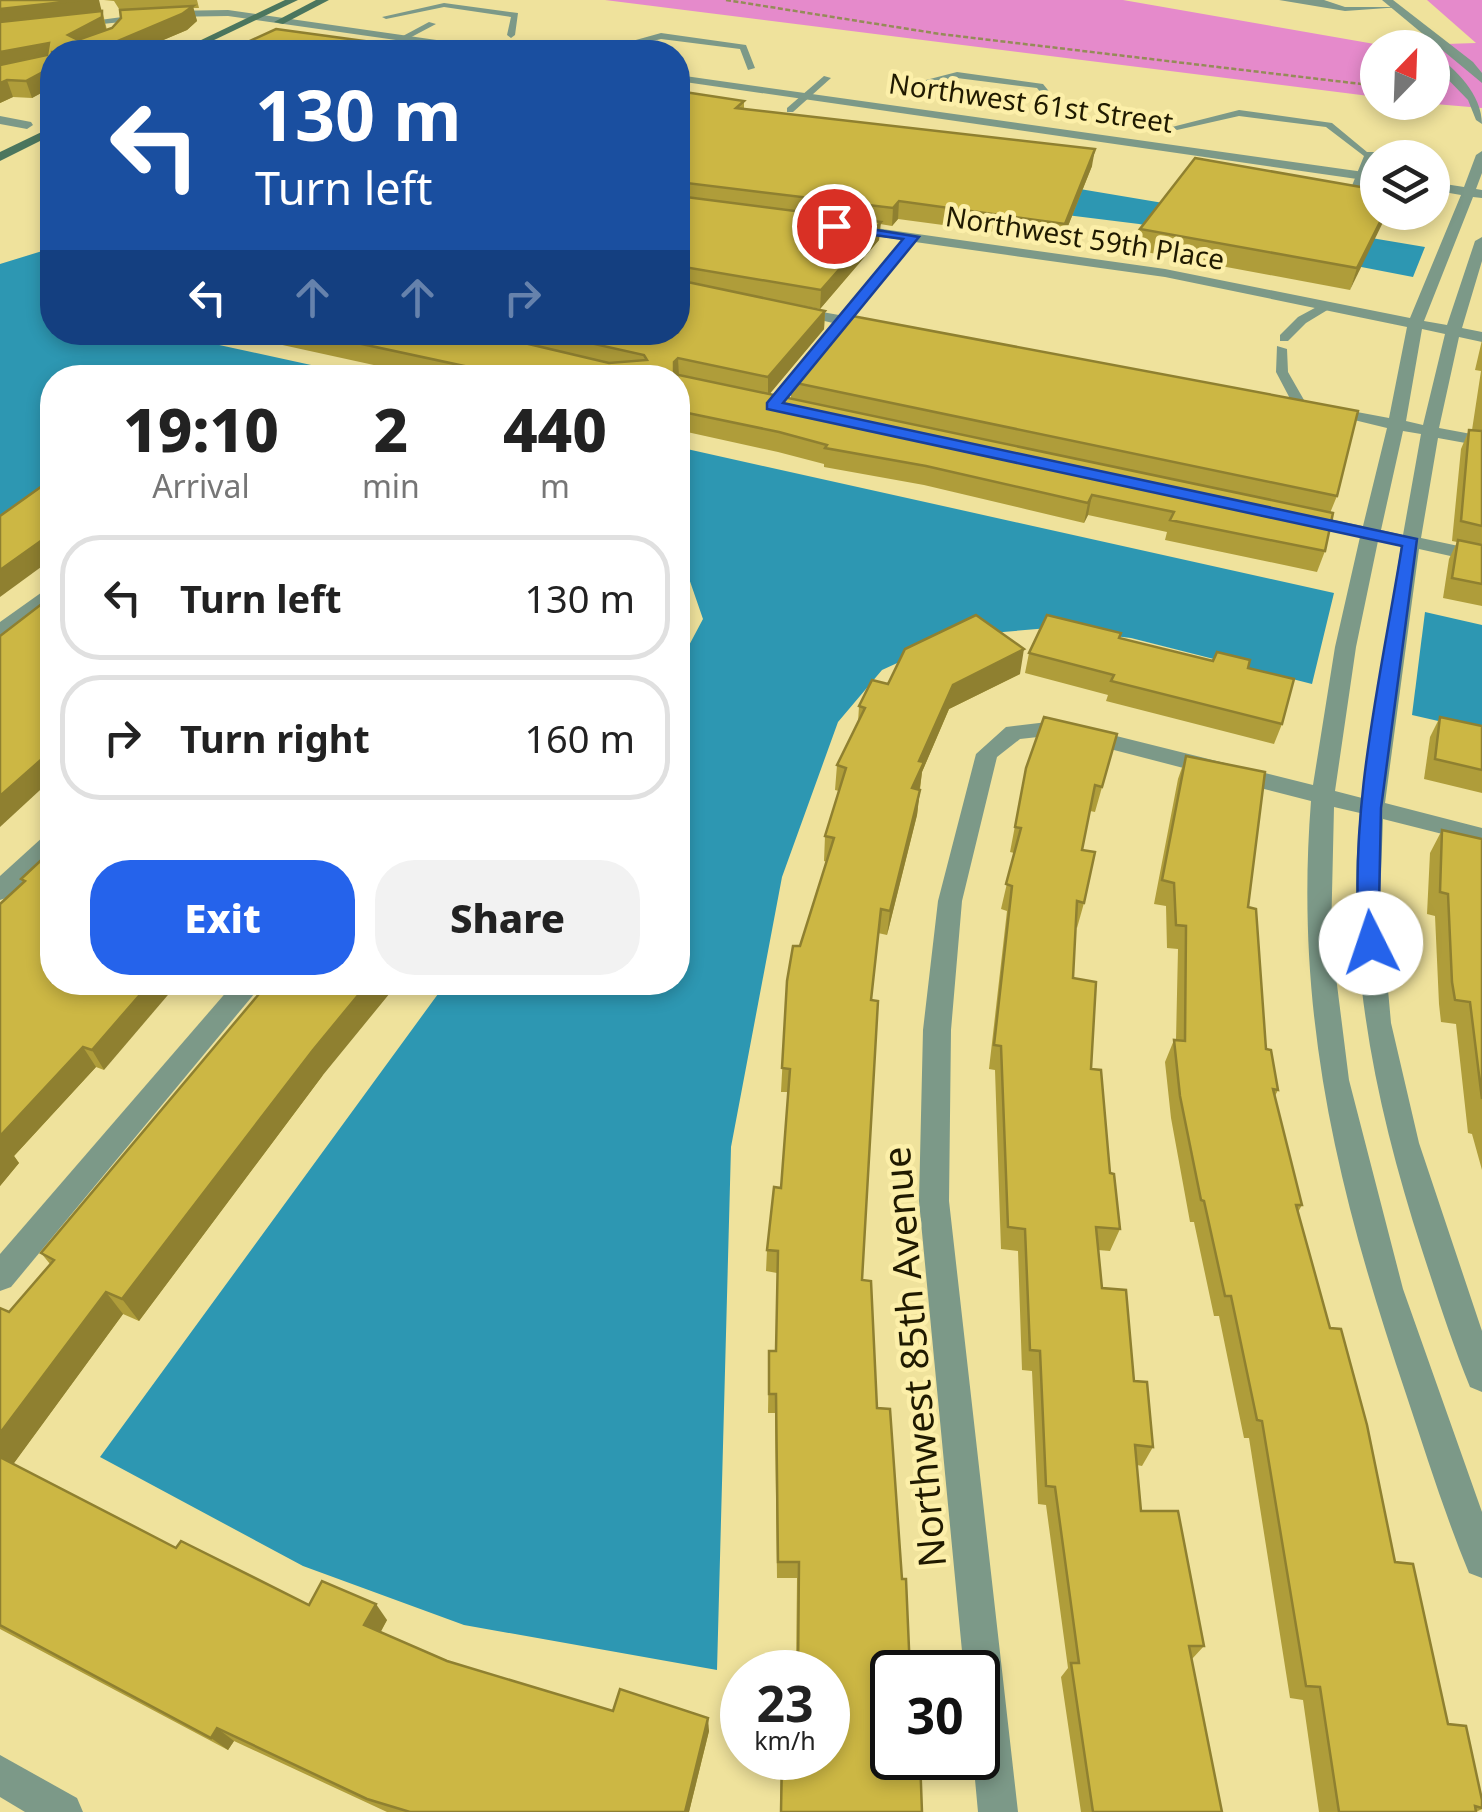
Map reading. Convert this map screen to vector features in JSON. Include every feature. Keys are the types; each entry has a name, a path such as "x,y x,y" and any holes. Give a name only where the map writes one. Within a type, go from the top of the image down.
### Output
{"main road":[{"path":"207,40 293,0"},
{"path":"264,29 324,0"},
{"path":"0,137 33,122"},
{"path":"0,157 40,138"}],"street":[{"path":"1369,4 1386,18"},
{"path":"1392,4 1469,64 1482,80"},
{"path":"62,26 197,12 410,40"},
{"path":"1450,75 1473,99 1482,120"},
{"name":"Northwest 61st Street","path":"690,80 1360,176"},
{"path":"0,120 33,122"},
{"path":"1482,154 1476,193 1416,324 1397,425 1370,534 1320,796 1318,888 1324,1008 1354,1172 1419,1387 1482,1560"},
{"path":"1450,189 1476,193"},
{"name":"Northwest 59th Place","path":"834,226 1128,266 1482,337"},
{"path":"773,406 912,237"},
{"path":"1482,241 1452,331 1429,431 1370,808 1368,905 1378,1019 1414,1186 1482,1376"},
{"path":"770,307 900,332"},
{"path":"1282,403 1482,441"},
{"path":"1274,514 1482,557"},
{"path":"0,632 40,600"},
{"name":"Northwest 85th Avenue","path":"998,1812 934,1201 937,1030 950,901 987,754 1014,732 1056,728 1320,796"},
{"path":"1320,796 1482,836"},
{"path":"0,891 40,853"},
{"path":"0,1277 241,995"},
{"path":"0,1775 63,1812"}],"lane":[{"path":"1283,0 1392,4"},
{"path":"386,17 444,5 497,12 514,15 511,35"},
{"path":"403,39 432,24"},
{"path":"645,40 662,36 742,47 751,68"},
{"path":"900,88 958,75 1040,86 1060,110"},
{"path":"790,110 827,78"},
{"path":"1177,127 1239,113 1329,126 1360,148"},
{"path":"1354,193 1360,178"},
{"path":"1302,407 1282,372 1283,343 1302,320 1328,306"}],"path":[{"path":"726,0 940,34 1360,84"}],"shaded area":[{"path":"605,0 1123,0 1360,41 1360,95"},
{"path":"1427,0 1482,0 1482,108 1450,105 1450,44 1476,43"}],"water":[{"path":"690,168 1056,185 1425,247 1413,277 1139,224"},
{"path":"40,252 40,345 219,345 311,365 40,365 40,497 0,524 0,264"},
{"path":"690,450 1334,593 1312,684 1131,638 1049,628 956,636 882,670 838,722 782,877 731,1147 717,1670 464,1625 303,1566 100,1457 437,995 690,995 690,643 703,619 690,581"},
{"path":"1425,612 1482,625 1482,731 1412,715"}],"building":[{"path":"0,0 82,0 0,9"},
{"path":"193,6 120,40 78,40 112,28 121,18 120,10"},
{"path":"102,11 102,17 68,35 78,40 40,40 40,45 0,52 0,22"},
{"path":"276,29 357,40 252,40"},
{"path":"40,56 40,73 26,81 0,83 0,65"},
{"path":"690,93 744,101 736,108 1095,149 1065,224 899,201 893,208 690,183"},
{"path":"1195,158 1360,187 1360,230 1376,230 1357,268 1140,229"},
{"path":"690,198 881,222 821,290 690,268"},
{"path":"690,283 825,311 768,377 678,358 674,365 460,365 366,345 533,345 609,363 647,360 644,355 599,345 690,345"},
{"path":"847,315 1358,411 1337,496 791,382"},
{"path":"690,377 1333,513 1325,551 1170,520 1174,512 1092,495 1088,503 926,466 825,448 827,445 690,413"},
{"path":"1469,430 1482,431 1482,526 1461,521"},
{"path":"40,488 40,542 0,570 0,516"},
{"path":"1458,540 1482,545 1482,584 1452,578"},
{"path":"40,605 40,761 0,796 0,636"},
{"path":"976,615 1024,649 953,685 919,761 924,762 912,788 920,790 890,911 881,909 871,1000 878,1001 862,1280 871,1281 877,1408 890,1409 909,1650 870,1650 870,1780 921,1780 922,1812 781,1812 782,1780 850,1780 850,1650 798,1650 799,1562 778,1562 776,1394 769,1394 769,1351 776,1351 778,1251 767,1250 774,1187 781,1188 790,1069 782,1068 787,981 793,946 800,946 834,838 825,836 846,768 837,765 865,708 859,706 872,680 888,684 905,649"},
{"path":"1047,615 1213,661 1217,652 1250,660 1248,668 1294,679 1282,724 1111,681 1114,675 1029,653"},
{"path":"1044,717 1117,734 1102,787 1095,785 1082,850 1095,852 1084,903 1077,901 1073,978 1096,982 1091,1069 1101,1070 1110,1173 1114,1174 1120,1229 1096,1227 1102,1288 1126,1290 1134,1381 1147,1382 1153,1447 1135,1445 1141,1511 1178,1511 1204,1646 1189,1646 1222,1812 1093,1812 1071,1663 1079,1663 1055,1487 1046,1486 1040,1351 1030,1350 1025,1229 1008,1227 1001,1046 994,1045 1012,886 1006,884 1021,828 1015,827 1026,768"},
{"path":"1440,717 1482,726 1482,770 1435,759"},
{"path":"1186,756 1265,772 1248,907 1256,909 1266,1049 1271,1050 1278,1090 1273,1089 1302,1205 1296,1205 1330,1328 1341,1329 1367,1425 1395,1562 1413,1564 1448,1724 1466,1726 1482,1800 1482,1808 1475,1806 1476,1812 1339,1812 1320,1687 1306,1686 1262,1421 1257,1420 1231,1296 1225,1296 1180,1096 1174,1040 1185,1041 1186,926 1176,925 1174,883 1162,880"},
{"path":"1442,830 1482,839 1482,1099 1470,1002 1455,1000 1452,982 1448,894 1440,892"},
{"path":"40,861 40,995 140,995 92,1050 83,1047 0,1136 0,904 25,881 21,879"},
{"path":"258,995 358,995 122,1299 106,1292 0,1433 0,1308 9,1312 54,1260 41,1253"},
{"path":"0,1457 176,1548 181,1541 309,1605 322,1581 376,1604 364,1625 447,1661 613,1711 620,1689 708,1718 685,1812 410,1812 367,1799 217,1728 211,1738 0,1625"}],"route":[{"path":"834,226 912,237 773,406 1411,543 1370,808 1371,943"}]}
